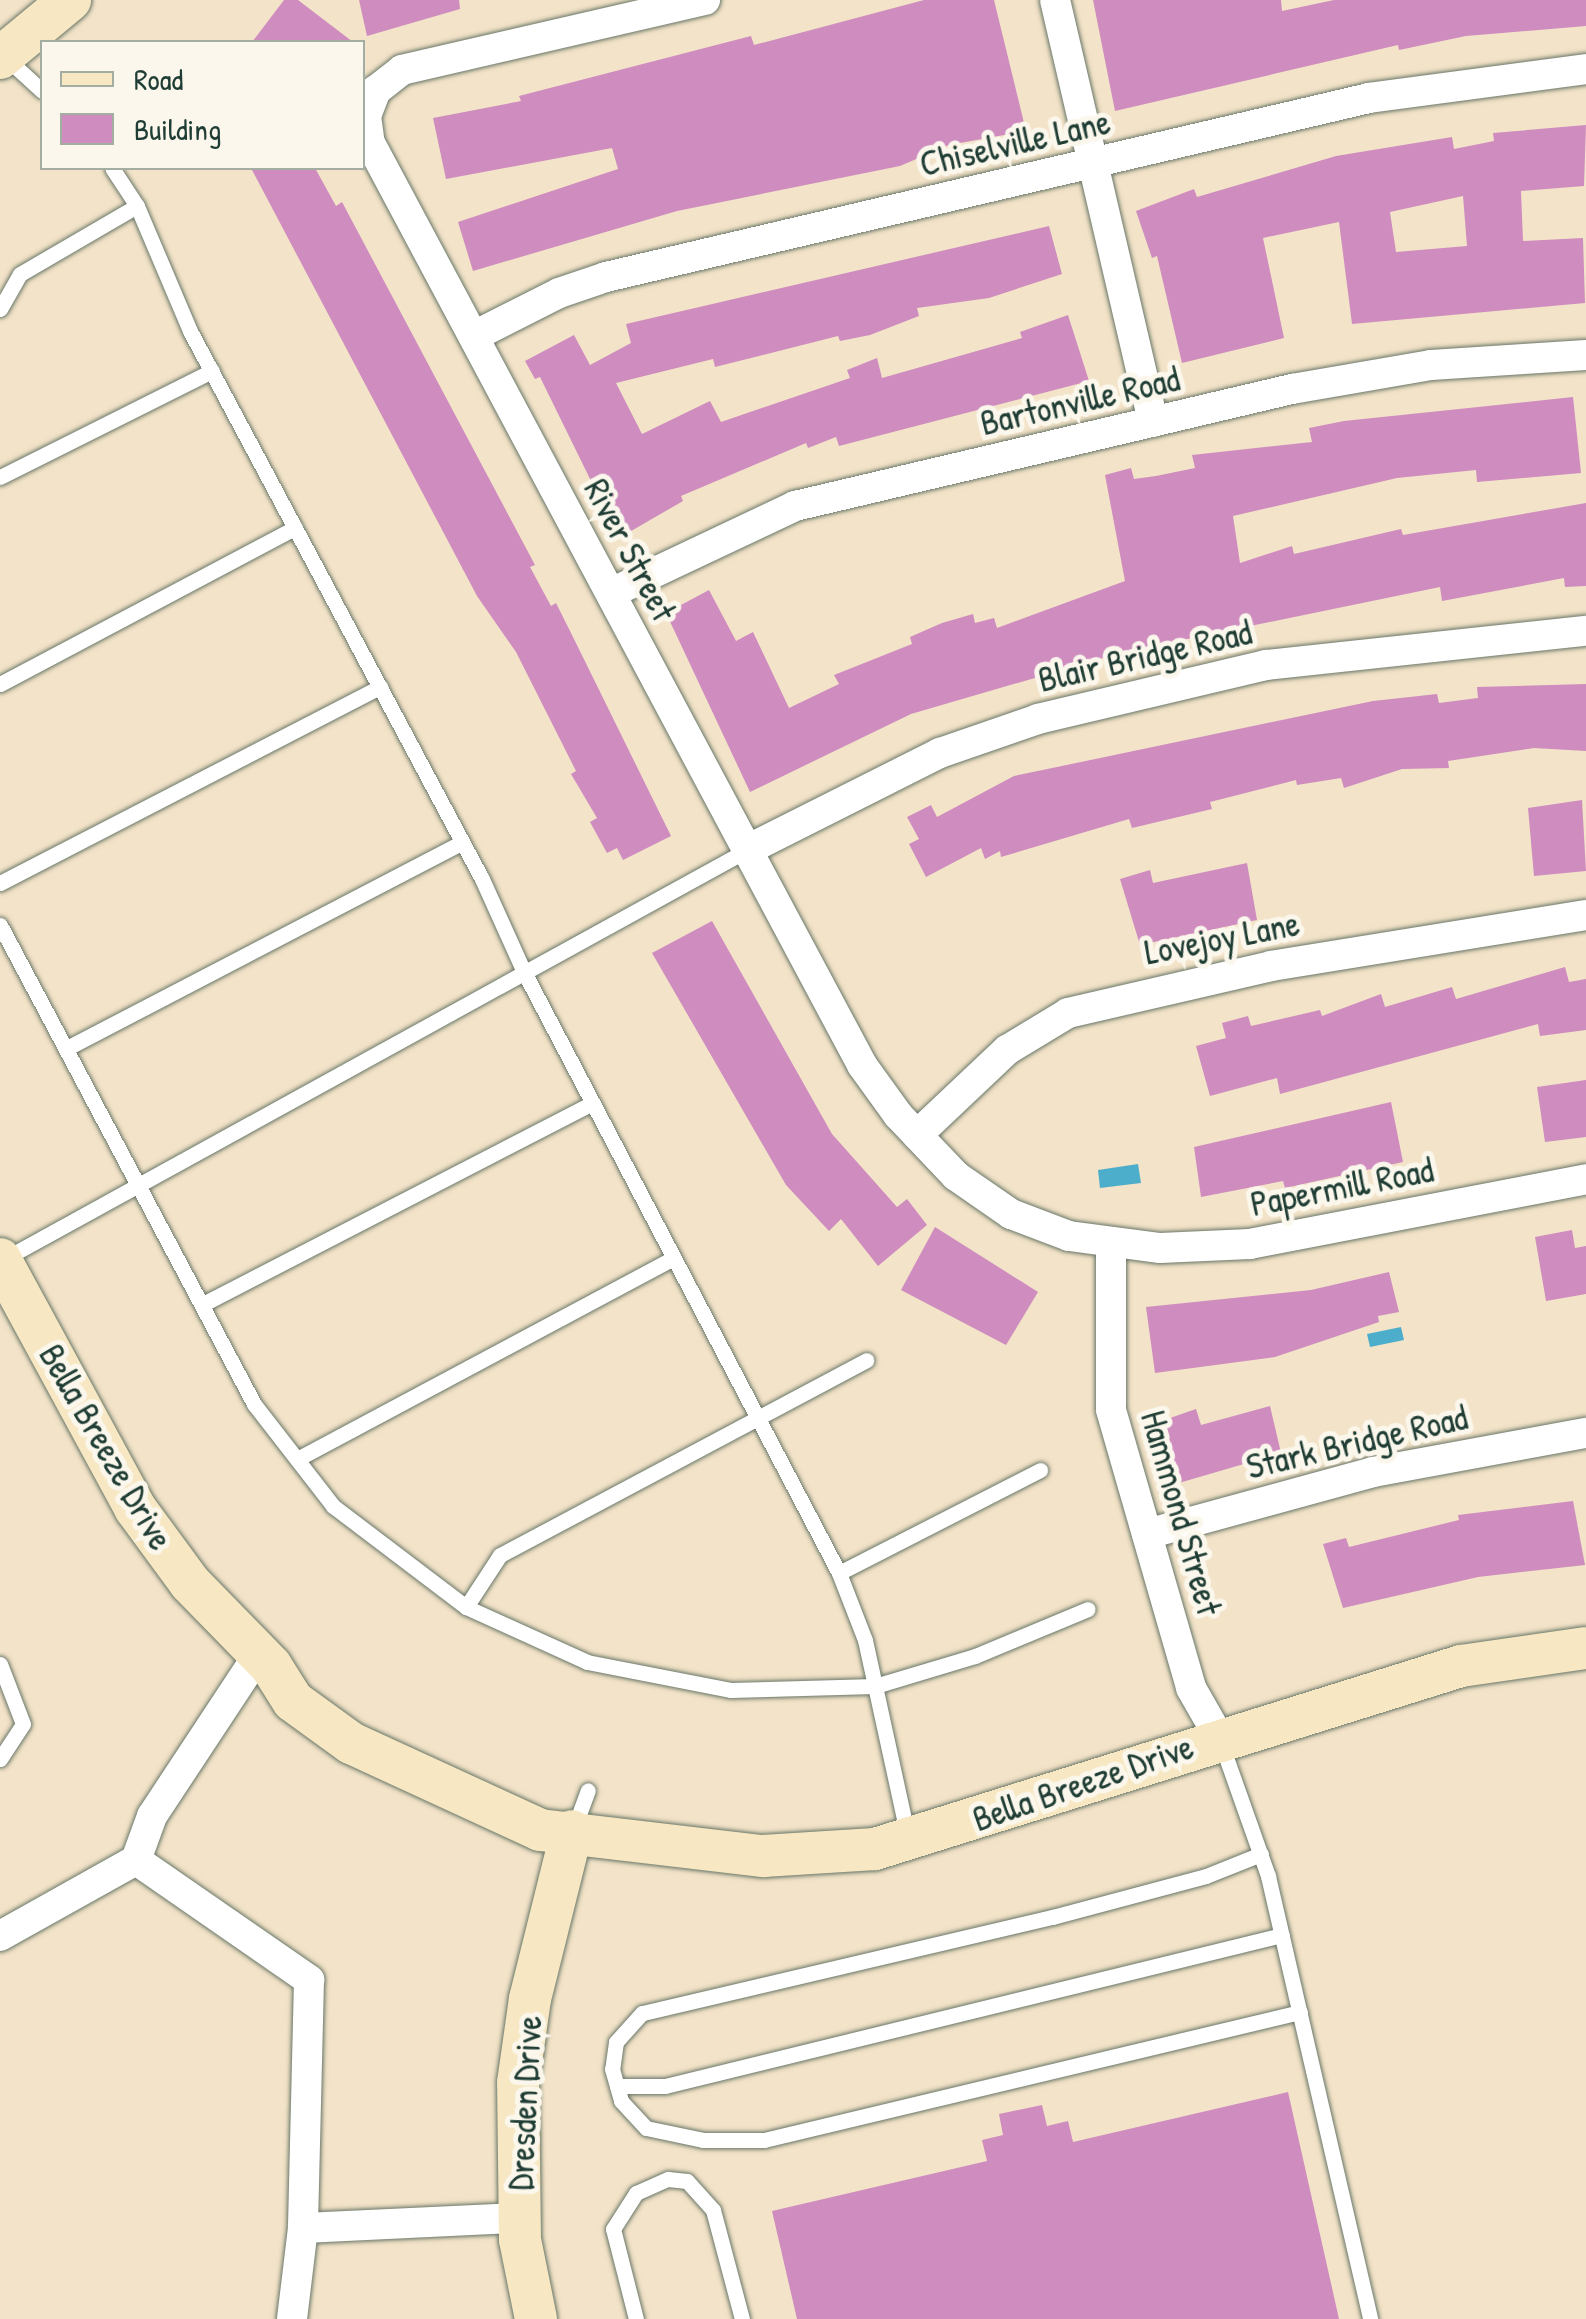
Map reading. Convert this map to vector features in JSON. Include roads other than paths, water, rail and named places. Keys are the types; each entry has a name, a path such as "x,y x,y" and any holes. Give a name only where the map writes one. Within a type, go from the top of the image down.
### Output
{"street":[{"path":"1,56 70,0"},
{"name":"River Street","path":"705,0 402,70 376,90 366,116 370,144 862,1065 917,1135 956,1176 1011,1214 1069,1236 1111,1242"},
{"path":"1055,0 1153,422"},
{"name":"Chiselville Lane","path":"474,336 559,293 606,277 1369,98 1586,69"},
{"name":"Bartonville Road","path":"611,592 795,506 1153,422 1431,365 1586,355"},
{"name":"Blair Bridge Road","path":"748,850 940,752 1038,719 1266,665 1586,631"},
{"name":"Lovejoy Lane","path":"917,1135 1007,1050 1068,1013 1290,962 1586,914"},
{"name":"Papermill Road","path":"1111,1242 1160,1248 1250,1244 1586,1179"},
{"name":"Hammond Street","path":"1111,1242 1111,1410 1192,1688 1219,1737"},
{"name":"Bella Breeze Drive","path":"0,1260 134,1508 190,1583 265,1660 306,1676 412,1744 552,1804 572,1832 763,1856 874,1849 1219,1737 1461,1666 1586,1648"},
{"name":"Stark Bridge Road","path":"1147,1534 1373,1472 1586,1432"},
{"path":"0,1936 136,1860 152,1816 265,1660"},
{"name":"Dresden Drive","path":"536,2319 519,2218 518,2082 530,1999 572,1832"},
{"path":"136,1860 309,1980 303,2228 292,2319"},
{"path":"303,2228 519,2218"}],"lane":[{"path":"1,56 40,89"},
{"path":"113,170 137,206 212,372 462,842 524,972 839,1573 876,1686 908,1839"},
{"path":"0,308 20,274 137,206"},
{"path":"0,477 212,372"},
{"path":"0,684 296,528"},
{"path":"0,883 380,688"},
{"path":"66,1048 462,842"},
{"path":"0,1260 141,1188 748,850"},
{"path":"0,925 254,1404 333,1506 466,1607 587,1662 731,1690 876,1686 975,1656 1088,1609"},
{"path":"202,1304 592,1103"},
{"path":"297,1459 674,1258"},
{"path":"466,1607 500,1555 866,1360"},
{"path":"839,1573 1040,1470"},
{"path":"0,1664 23,1724 0,1759"},
{"path":"1219,1737 1261,1854 1370,2319"},
{"path":"572,1832 588,1790"},
{"path":"1261,1854 1206,1876 1052,1917 642,2013 616,2042 616,2086 630,2117 646,2128 703,2140 764,2140 1300,2012"},
{"path":"616,2086 664,2086 1282,1935"},
{"path":"636,2319 613,2228 636,2192 668,2179 688,2181 712,2210 742,2319"}],"water":[{"path":"1138,1164 1141,1183 1100,1188 1098,1170"},
{"path":"1401,1327 1404,1340 1370,1347 1367,1334"}]}
